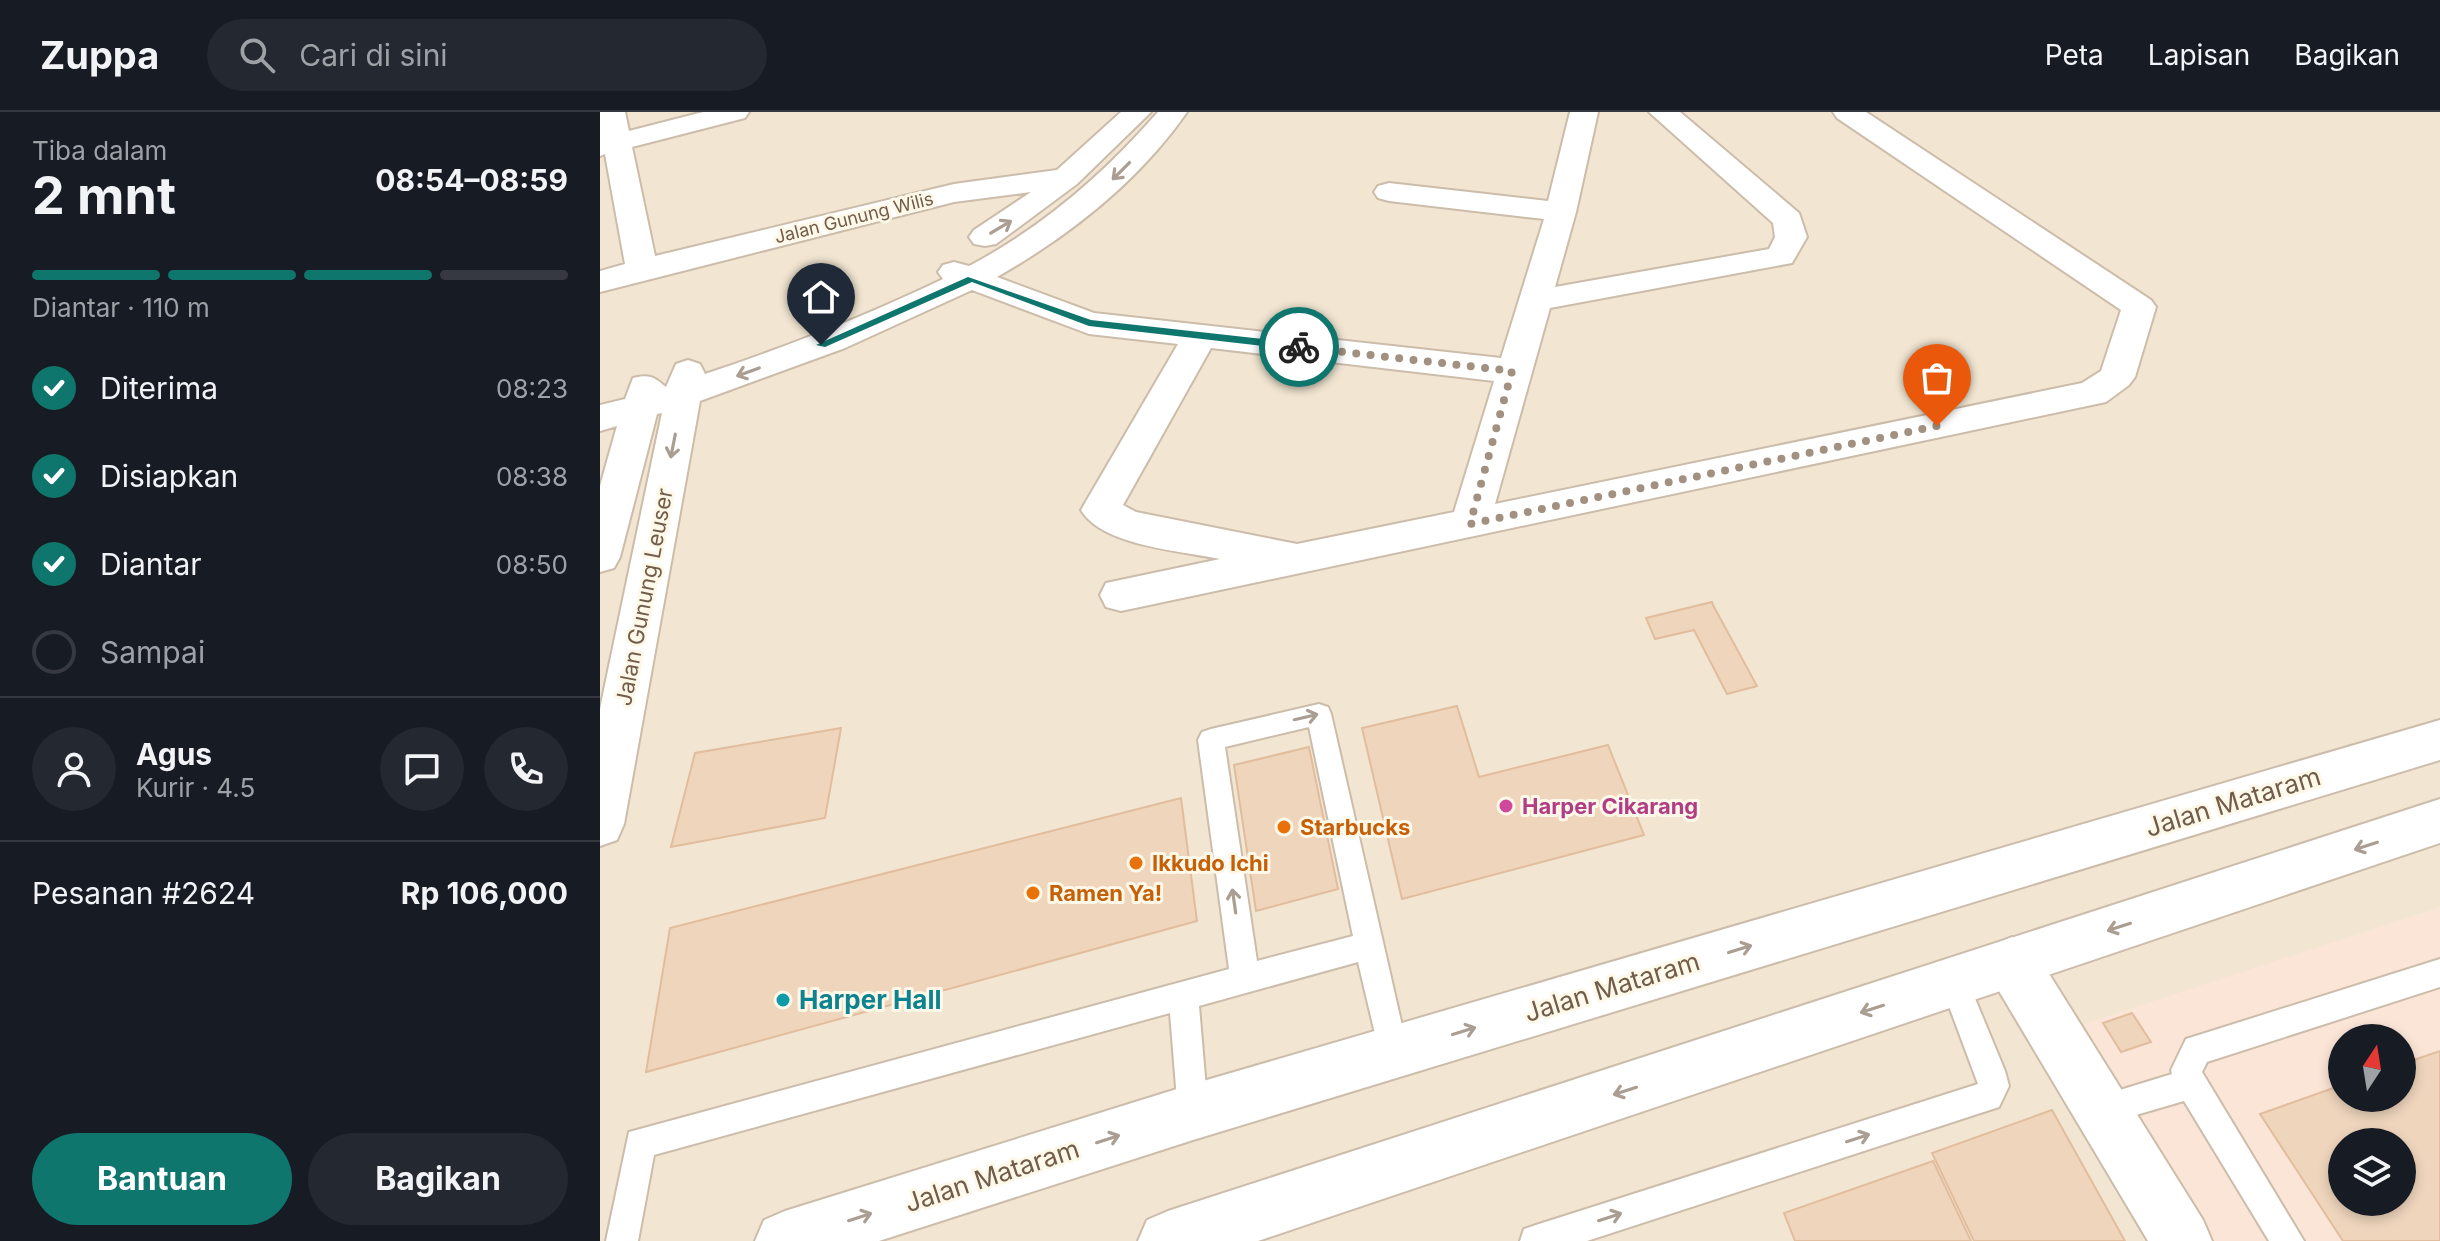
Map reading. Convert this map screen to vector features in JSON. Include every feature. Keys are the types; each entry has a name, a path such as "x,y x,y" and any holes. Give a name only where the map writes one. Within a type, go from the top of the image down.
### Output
{"street":[{"path":"611,112 609,144 642,269"},
{"path":"609,144 735,112"},
{"path":"600,418 937,265 1021,216 1067,178 1137,112"},
{"path":"600,393 665,388 849,335 972,279 1055,227 1122,171 1173,112"},
{"path":"1470,524 1512,371 1561,212 1584,112"},
{"path":"1534,301 1781,256 1791,237 1788,220 1663,112"},
{"path":"1121,595 2093,393 2117,377 2139,307 1847,112"},
{"name":"Jalan Gunung Wilis","path":"600,282 954,193 1067,178"},
{"path":"1389,192 1561,212"},
{"path":"937,265 1089,323 1512,371"},
{"path":"1200,336 1101,510 1126,525 1297,559"},
{"name":"Jalan Gunung Leuser","path":"600,557 665,388"},
{"name":"Jalan Gunung Leuser","path":"600,824 665,388"},
{"name":"Jalan Mataram","path":"785,1241 1193,1112 2440,740"},
{"path":"1168,1241 2440,821"},
{"path":"2012,963 2105,1109 2182,1241"}],"lane":[{"path":"1245,978 1211,740 1319,714 1393,1052"},
{"path":"622,1241 640,1143 1369,945"},
{"path":"2288,1241 2191,1084 2186,1070 2197,1050 2440,973"},
{"path":"1536,1241 1988,1096 1994,1086 1990,1071 1954,982"},
{"path":"1183,995 1193,1112"},
{"path":"2105,1109 2191,1084"}],"shaded area":[{"path":"600,112 2440,112 2440,1241 600,1241"},
{"path":"2440,907 2440,1241 2154,1241 2039,1039"}],"building":[{"path":"1712,602 1757,686 1727,694 1694,630 1655,639 1646,618"},
{"name":"Harper Cikarang","path":"1457,706 1479,777 1608,745 1644,835 1402,899 1362,728"},
{"path":"841,728 825,818 671,847 695,753"},
{"name":"Starbucks","path":"1309,747 1338,889 1256,911 1234,765"},
{"name":"Harper Hall","path":"1181,798 1197,921 646,1072 670,928"},
{"path":"2132,1013 2151,1042 2121,1052 2103,1023"},
{"path":"2440,1051 2440,1241 2343,1241 2260,1114 2328,1090 2328,1112 2416,1112 2416,1059"},
{"path":"2052,1110 2125,1241 1974,1241 1932,1153"},
{"path":"1933,1161 1971,1241 1795,1241 1784,1213"}],"way so far":[{"path":"1299,347 1512,371 1470,524 1937,426"}],"place":[{"name":"Harper Cikarang","path":"1506,806"},
{"name":"Starbucks","path":"1284,827"},
{"name":"Ikkudo Ichi","path":"1136,863"},
{"name":"Ramen Ya!","path":"1033,893"},
{"name":"Harper Hall","path":"783,1000"}],"route":[{"path":"821,345 972,279 1089,323 1299,347"}]}
